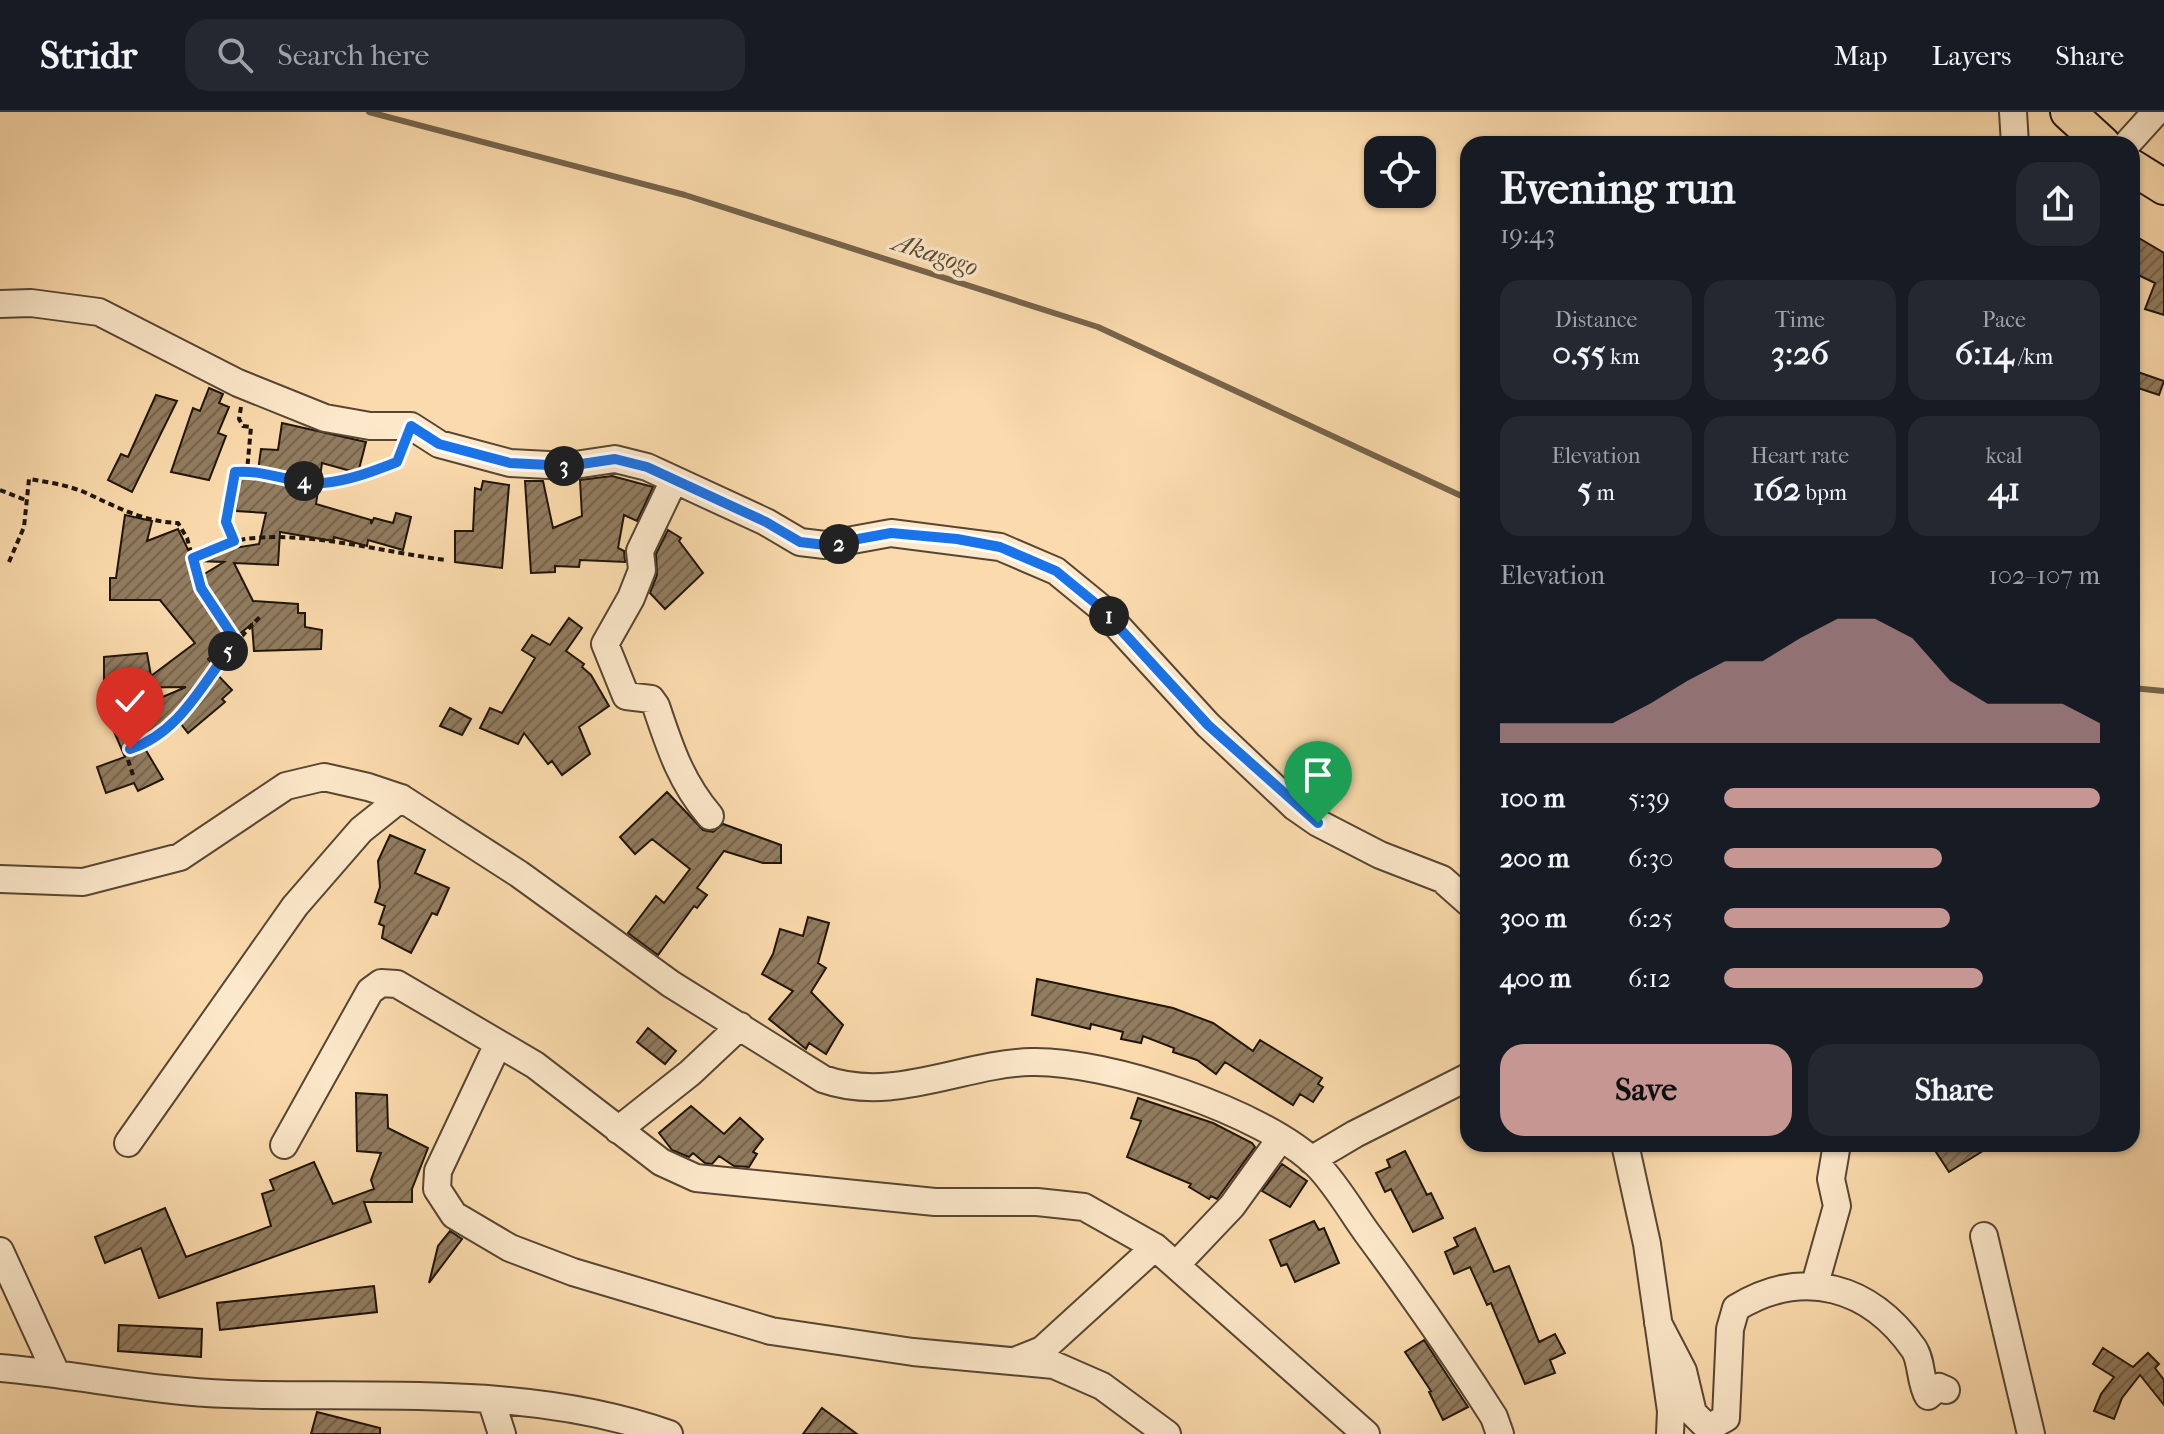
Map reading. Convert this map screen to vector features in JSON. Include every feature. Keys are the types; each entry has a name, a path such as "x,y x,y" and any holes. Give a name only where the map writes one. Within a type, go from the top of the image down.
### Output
{"main road":[{"path":"2068,112 2094,136"},
{"path":"2140,172 2164,187"}],"street":[{"path":"2013,112 2014,136"},
{"path":"2134,136 2156,112"},
{"path":"0,304 31,303 99,312 245,385 325,418 370,426 411,426 439,444 510,463 568,466 615,459 647,467 766,522 800,542 825,545 891,533 957,539 1000,547 1056,571 1100,607 1208,725 1295,807 1318,823 1380,855 1442,879 1460,895"},
{"path":"674,480 640,551 642,570 631,598 605,644 626,696 651,699 656,706 675,766 689,791 710,816"},
{"path":"0,879 83,882 180,857 286,786 324,777 401,798 519,874 671,984 810,1072 843,1086 899,1086 1032,1062 1086,1068 1204,1100 1281,1138 1311,1160 1437,1326 1494,1417 1500,1434"},
{"path":"128,1143 295,906 361,830 401,798"},
{"path":"284,1145 370,991 381,983 397,984 535,1065 661,1162 696,1178 935,1202 1037,1202 1084,1207 1155,1247 1366,1434"},
{"path":"618,1130 690,1073 740,1026"},
{"path":"498,1044 438,1171 437,1189 454,1215 510,1248 573,1272 771,1331 913,1352 1015,1361 1048,1358 1102,1386 1167,1434"},
{"path":"1311,1160 1460,1081"},
{"path":"1176,1265 1232,1206 1281,1138"},
{"path":"1627,1152 1647,1244 1671,1411 1670,1434"},
{"path":"1815,1284 1837,1206 1831,1179 1836,1152"},
{"path":"1984,1236 2031,1434"},
{"path":"1048,1358 1155,1247"},
{"path":"0,1251 56,1373"},
{"path":"1658,1323 1683,1371 1693,1413 1708,1428 1726,1418 1730,1329 1736,1308 1750,1300 1815,1284 1856,1294 1916,1352 1928,1396 1939,1387 1946,1390"},
{"path":"0,1368 226,1394 543,1403 627,1419 669,1434"},
{"path":"491,1400 502,1434"}],"path":[{"path":"245,385 239,419 243,426 251,427 247,471"},
{"path":"234,541 226,522 235,472 247,471 322,483 375,470 397,462 411,426"},
{"path":"9,562 24,527 29,479 81,491 133,514 178,523 193,558 201,588 236,641"},
{"path":"0,490 29,501"},
{"path":"193,558 234,541 294,539 446,560"},
{"path":"133,775 126,754 130,749 160,736 178,719 236,641 262,615"}],"building":[{"path":"2140,239 2164,253 2164,315 2145,309 2155,283 2140,276"},
{"path":"2140,373 2164,381 2159,395 2140,389"},
{"path":"209,388 223,394 219,403 229,407 218,433 226,436 209,480 171,472 193,408 200,411"},
{"path":"156,395 177,401 132,492 108,480 121,454 128,457"},
{"path":"282,423 366,442 358,473 322,463 316,504 371,520 371,524 374,518 393,523 396,513 411,517 403,550 368,540 367,546 334,537 333,541 280,532 278,565 234,563 253,601 298,604 298,613 305,613 305,627 322,630 321,649 254,651 252,624 208,659 213,665 210,667 232,690 222,699 225,702 188,733 177,719 141,742 163,779 138,791 134,783 106,793 97,767 125,757 109,720 186,687 104,688 104,657 147,653 151,676 195,643 160,600 110,600 110,578 116,578 125,515 152,521 147,541 178,529 201,576 224,562 197,561 197,554 259,544 266,513 236,511 238,474 257,478 261,449 278,450"},
{"path":"612,476 653,487 637,521 624,515 618,548 624,551 625,562 580,560 579,567 555,566 555,572 531,573 525,481 543,481 553,528 582,516 580,480"},
{"path":"483,481 509,485 502,568 455,562 455,531 473,531 475,488 481,490"},
{"path":"668,530 681,538 679,541 703,573 665,609 650,593 657,575 656,554"},
{"path":"569,618 582,628 566,651 584,664 582,667 591,675 609,706 579,727 590,754 562,775 552,761 548,764 524,733 518,744 480,728 490,708 502,713 535,658 522,650 532,635 550,645"},
{"path":"450,708 471,719 462,735 440,726"},
{"path":"667,792 703,830 713,832 723,824 781,845 781,863 763,863 724,851 697,888 707,895 697,908 694,906 658,955 628,933 656,896 664,903 690,869 652,839 635,854 620,837"},
{"path":"390,835 425,850 415,873 449,888 437,915 432,913 411,953 382,938 384,926 379,924 385,906 375,902 380,887 378,861"},
{"path":"808,917 829,923 818,963 826,968 811,992 843,1025 826,1054 809,1043 806,1049 769,1019 793,991 762,974 773,954 780,929 803,936"},
{"path":"1037,979 1173,1008 1213,1023 1253,1051 1260,1040 1322,1078 1318,1084 1323,1087 1313,1102 1300,1094 1293,1105 1225,1062 1216,1074 1197,1060 1173,1052 1174,1048 1143,1036 1141,1043 1121,1039 1123,1032 1091,1024 1090,1029 1032,1015"},
{"path":"648,1028 676,1051 665,1064 637,1042"},
{"path":"356,1093 387,1095 388,1128 428,1148 412,1189 412,1202 364,1202 371,1222 159,1298 141,1248 105,1263 95,1237 165,1208 186,1257 271,1226 262,1194 274,1190 270,1180 314,1162 333,1204 374,1189 371,1180 381,1153 357,1151"},
{"path":"1138,1098 1213,1123 1252,1143 1255,1147 1217,1199 1211,1196 1209,1199 1189,1187 1191,1184 1127,1157 1141,1121 1131,1118"},
{"path":"691,1106 724,1134 740,1118 763,1139 753,1152 757,1154 749,1167 734,1166 719,1156 712,1164 705,1163 693,1153 689,1157 672,1150 659,1133"},
{"path":"1405,1151 1427,1195 1431,1193 1443,1218 1413,1232 1391,1189 1385,1192 1376,1173 1390,1167 1387,1160"},
{"path":"1936,1152 1981,1152 1949,1172"},
{"path":"1282,1164 1307,1181 1290,1207 1262,1191"},
{"path":"1314,1221 1319,1230 1324,1228 1339,1263 1295,1282 1287,1264 1281,1266 1270,1240"},
{"path":"1475,1228 1494,1272 1509,1266 1539,1342 1555,1334 1565,1353 1550,1360 1555,1373 1525,1384 1491,1303 1487,1305 1470,1267 1454,1274 1445,1252 1458,1246 1454,1238"},
{"path":"450,1231 462,1239 429,1283 438,1246"},
{"path":"374,1286 377,1312 220,1330 217,1303"},
{"path":"119,1325 202,1329 201,1357 118,1351"},
{"path":"1424,1340 1468,1407 1443,1420 1431,1391 1405,1352"},
{"path":"2103,1348 2133,1367 2148,1353 2159,1364 2155,1368 2164,1380 2164,1405 2140,1375 2122,1398 2114,1419 2094,1411 2101,1394 2114,1377 2093,1364"},
{"path":"822,1408 857,1434 803,1434"},
{"path":"317,1412 380,1428 380,1434 311,1434"}],"waterway":[{"name":"Akagogo","path":"369,112 685,195 1098,327 1460,495"},
{"name":"Akagogo","path":"2140,689 2164,691"}],"route":[{"path":"130,749 160,736 178,719 236,641 201,588 193,558 234,541 226,522 235,472 253,470 322,483 375,470 397,462 411,426 439,444 510,463 568,466 615,459 647,467 766,522 800,542 825,545 891,533 957,539 1000,547 1056,571 1100,607 1208,725 1295,807 1318,823"}]}
